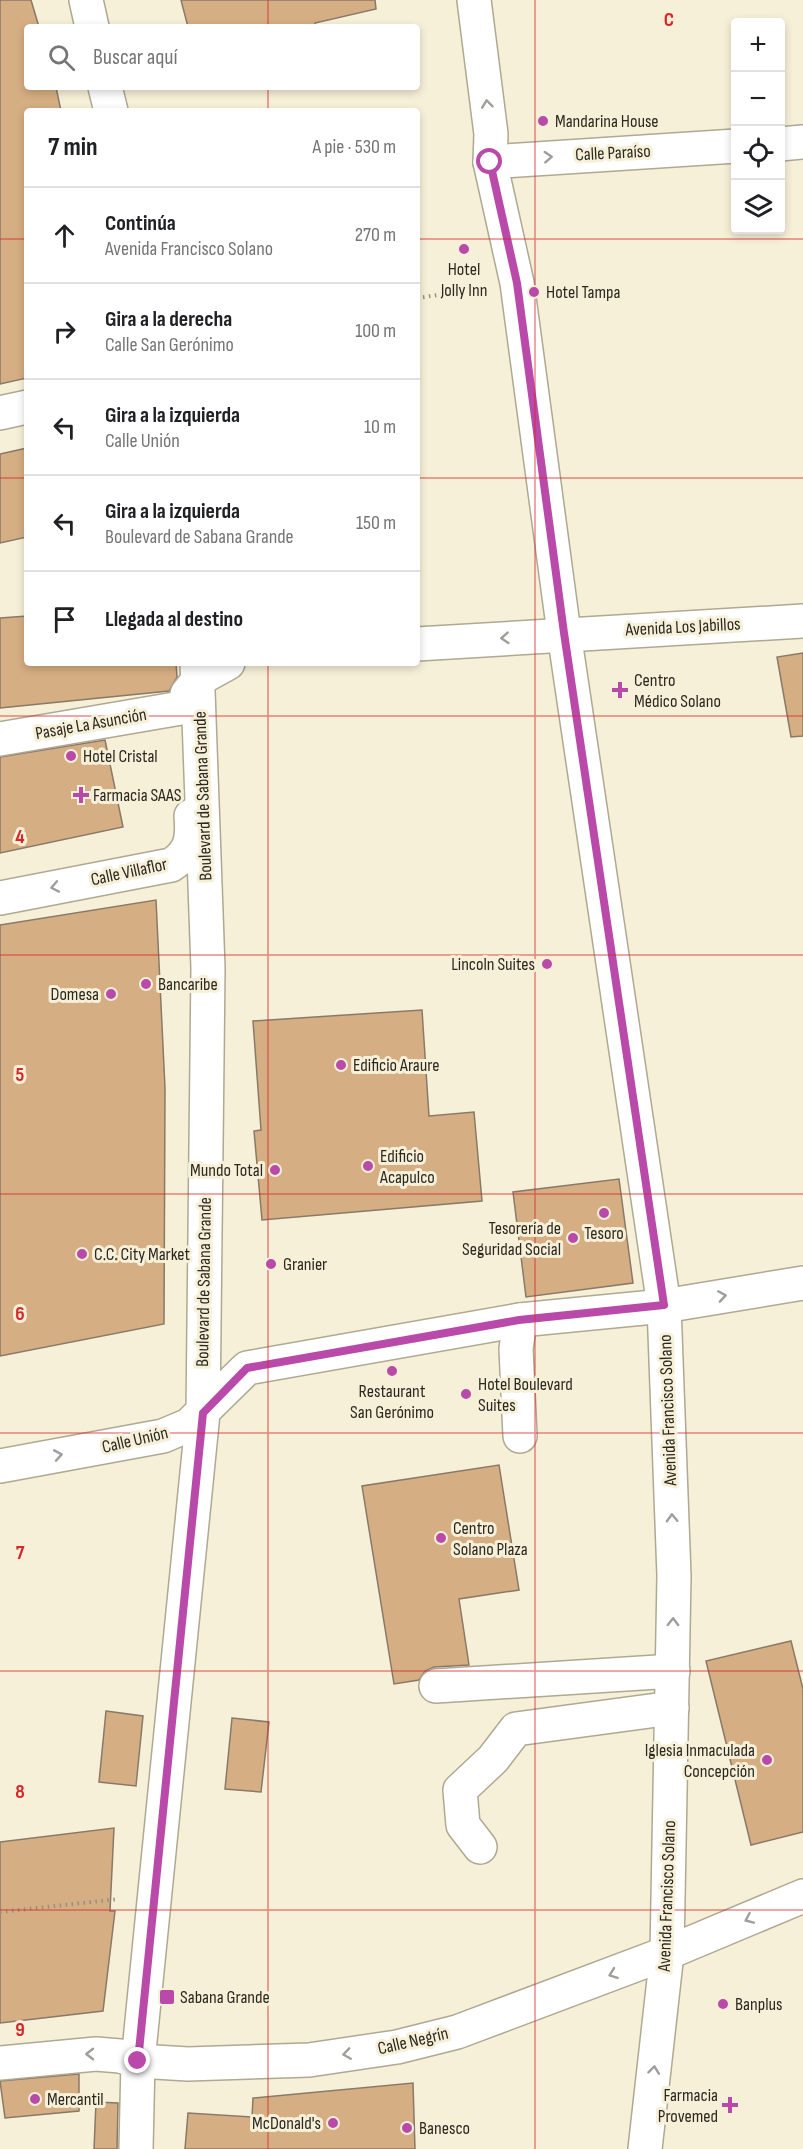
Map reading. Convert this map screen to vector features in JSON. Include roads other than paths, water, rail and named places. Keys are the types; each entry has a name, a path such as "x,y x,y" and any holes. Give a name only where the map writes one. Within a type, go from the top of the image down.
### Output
{"street":[{"path":"86,0 91,24"},
{"name":"Avenida Francisco Solano","path":"474,0 491,134 490,162 517,283 564,633 664,1305 674,1576 667,1953 645,2149"},
{"path":"106,90 110,108"},
{"path":"785,144 803,142"},
{"name":"Calle Paraíso","path":"490,162 731,146"},
{"path":"0,413 24,408"},
{"name":"Avenida Los Jabillos","path":"564,633 803,621"},
{"path":"420,644 564,633"},
{"path":"182,708 198,671 217,666"},
{"name":"Boulevard de Sabana Grande","path":"136,2149 138,2061 203,1413 208,968 198,671"},
{"name":"Pasaje La Asunción","path":"0,739 182,708"},
{"name":"Calle Villaflor","path":"0,898 171,865 182,858 189,848 193,834 182,708"},
{"path":"520,1436 516,1349 519,1320 664,1305 803,1283"},
{"name":"Calle Unión","path":"0,1466 163,1436 189,1425 247,1368 519,1320"},
{"path":"436,1686 673,1671"},
{"path":"480,1847 462,1826 460,1790 493,1759 516,1730 672,1708"},
{"name":"Calle Negrín","path":"0,2063 96,2054 120,2056 138,2061 188,2064 309,2060 397,2047 457,2032 667,1953 803,1896"}],"place":[{"name":"Mandarina House","path":"543,121"},
{"name":"Hotel Jolly Inn","path":"464,249"},
{"name":"Hotel Tampa","path":"534,292"},
{"name":"Centro Médico Solano","path":"620,690"},
{"name":"Hotel Cristal","path":"71,756"},
{"name":"Farmacia SAAS","path":"81,795"},
{"name":"Lincoln Suites","path":"547,964"},
{"name":"Bancaribe","path":"146,984"},
{"name":"Domesa","path":"111,994"},
{"name":"Edificio Araure","path":"341,1065"},
{"name":"Edificio Acapulco","path":"368,1166"},
{"name":"Mundo Total","path":"275,1170"},
{"name":"Tesoro","path":"604,1213"},
{"name":"Tesorería de Seguridad Social","path":"573,1238"},
{"name":"C.C. City Market","path":"82,1254"},
{"name":"Granier","path":"271,1264"},
{"name":"Restaurant San Gerónimo","path":"392,1371"},
{"name":"Hotel Boulevard Suites","path":"466,1394"},
{"name":"Centro Solano Plaza","path":"441,1538"},
{"name":"Iglesia Inmaculada Concepción","path":"767,1760"},
{"name":"Sabana Grande","path":"167,1997"},
{"name":"Banplus","path":"723,2004"},
{"name":"Mercantil","path":"35,2099"},
{"name":"Farmacia Provemed","path":"730,2105"},
{"name":"McDonald's","path":"333,2123"},
{"name":"Banesco","path":"407,2128"}]}
